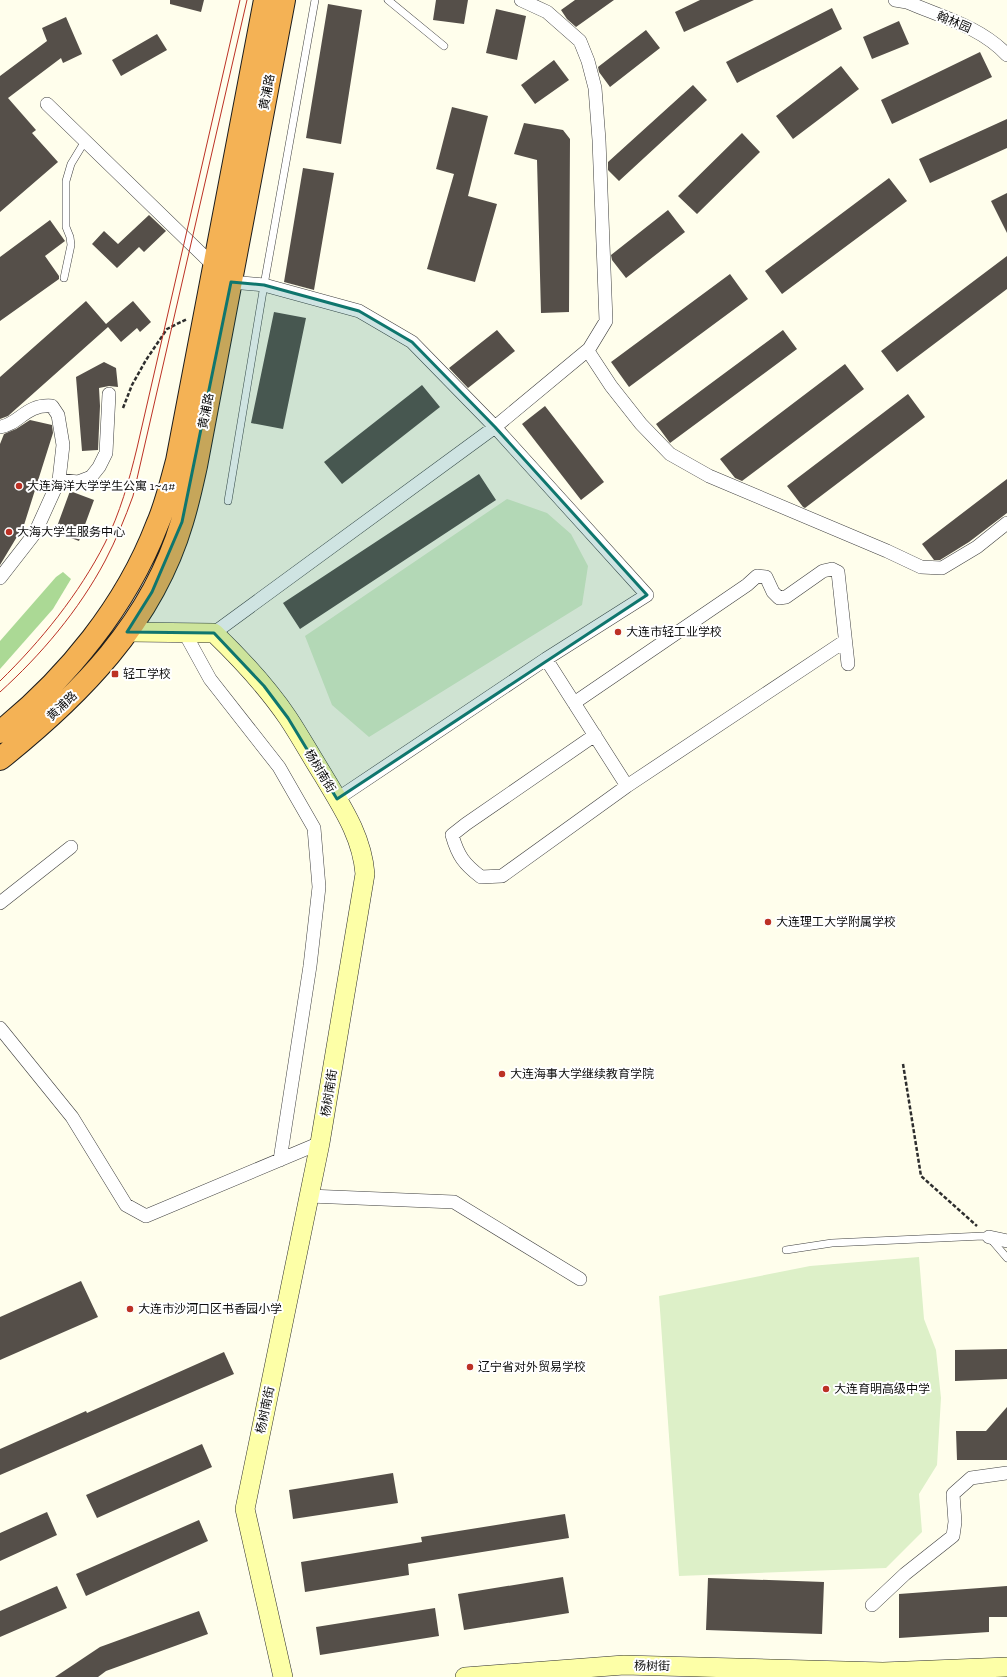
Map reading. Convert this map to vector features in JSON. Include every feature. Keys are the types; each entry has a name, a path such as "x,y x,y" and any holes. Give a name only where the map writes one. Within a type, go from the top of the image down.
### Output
{"highway":[{"name":"黄浦路","path":"0,732 42,694 78,655 110,612 131,580 157,526 177,461 265,0"},
{"name":"黄浦路","path":"0,759 69,700 106,660 127,632 152,592 164,569 182,522 196,466 284,0"}],"street":[{"path":"127,632 214,634 495,427 588,351 606,321 599,140 595,88 588,61 580,41 547,12 521,0"},
{"name":"翰林园","path":"896,0 907,2 981,33 996,44 1007,55"},
{"path":"47,104 214,266"},
{"path":"231,282 264,285 359,311 412,342 495,427 647,595 546,659 337,799"},
{"path":"588,351 610,386 641,424 670,454 709,476 887,551 920,567 942,568 977,547 1007,523"},
{"path":"59,480 78,482 91,477 99,467 106,453 109,394"},
{"path":"0,427 29,410 44,406 52,406 58,415 63,445 59,480 35,533 0,578"},
{"path":"574,703 747,585 757,576 766,577 773,592 779,598 786,597 823,571 832,569 838,572 848,664"},
{"name":"杨树南街","path":"214,634 230,648 264,686 288,718 350,821 360,843 366,874 320,1143 245,1509 283,1677"},
{"path":"188,639 210,679 279,767 314,828 318,887 310,966 280,1160"},
{"path":"595,735 452,835 455,847 466,865 481,877 502,876 627,786 846,641"},
{"path":"546,659 627,786"},
{"path":"0,903 71,847"},
{"path":"0,1028 72,1117 126,1205 146,1216 320,1143"},
{"path":"309,1196 454,1202 580,1279"},
{"path":"989,1238 1007,1241"},
{"path":"872,1605 905,1574 953,1536 955,1522 953,1494 971,1478 1007,1473"},
{"name":"杨树街","path":"465,1677 624,1665 883,1672 1007,1667"}],"lane":[{"path":"228,501 264,285 315,0"},
{"path":"388,0 444,46"},
{"path":"64,278 71,245 66,226 66,181 71,164 86,141"},
{"path":"786,1250 832,1243 983,1236 989,1238 1007,1258"}],"path":[{"path":"121,414 132,385 146,360 167,329 206,309"},
{"path":"903,1064 921,1176 989,1238"}],"highlighted area":[{"path":"231,282 264,285 359,311 412,342 495,427 647,595 337,799 288,718 264,686 214,633 127,632 152,592 182,522"}],"green space":[{"path":"507,499 547,513 571,534 588,566 582,605 369,737 332,705 305,636"},
{"path":"63,572 71,579 53,609 0,669 0,641 56,577"},
{"path":"919,1257 924,1319 936,1350 941,1398 937,1465 919,1494 922,1532 886,1568 679,1576 659,1296 810,1266"}],"building":[{"path":"170,0 204,0 201,12 170,4"},
{"path":"436,0 468,0 464,24 433,20"},
{"path":"575,0 614,0 576,27 567,19 561,10"},
{"path":"700,0 754,0 684,32 675,12"},
{"path":"328,4 362,10 341,144 306,138"},
{"path":"832,8 842,29 737,83 726,62"},
{"path":"496,9 526,16 517,60 486,53"},
{"path":"66,17 82,54 63,63 61,58 8,98 36,130 32,133 58,162 0,212 0,76 47,41 42,28"},
{"path":"899,21 909,44 872,59 863,37"},
{"path":"646,30 660,48 610,87 599,72 598,67"},
{"path":"157,34 167,50 121,76 112,60"},
{"path":"980,52 992,77 892,124 881,100"},
{"path":"554,60 569,80 535,104 521,85"},
{"path":"841,66 859,89 793,139 776,116"},
{"path":"693,85 707,100 619,181 608,170 608,162"},
{"path":"452,107 488,116 468,196 497,204 475,282 427,269 454,174 436,169"},
{"path":"1007,119 1007,148 930,183 919,159"},
{"path":"524,123 563,130 570,139 569,312 541,313 537,160 514,154"},
{"path":"742,133 760,152 697,214 678,196"},
{"path":"303,168 334,173 314,290 284,282"},
{"path":"889,178 907,201 782,294 765,271"},
{"path":"1007,193 1007,233 991,201"},
{"path":"668,210 685,232 626,278 612,260 611,255"},
{"path":"149,215 166,231 144,252 139,247 117,268 92,244 104,231 118,244"},
{"path":"50,220 65,241 45,256 59,276 59,279 0,321 0,257"},
{"path":"1007,256 1007,289 897,372 881,351"},
{"path":"730,274 748,299 629,387 611,362"},
{"path":"86,301 106,324 133,301 151,322 140,332 137,328 121,342 108,327 8,416 0,419 0,377"},
{"path":"274,312 306,318 283,429 251,423"},
{"path":"497,330 515,351 468,388 449,368"},
{"path":"783,330 797,349 670,443 656,424"},
{"path":"104,362 116,368 118,387 109,386 99,388 100,406 98,450 82,451 76,377"},
{"path":"845,364 864,389 742,481 735,478 720,459"},
{"path":"422,385 440,407 342,484 324,462"},
{"path":"908,394 925,417 805,508 803,507 787,486"},
{"path":"545,406 604,482 581,500 522,424"},
{"name":"大连海洋大学学生公寓 1~4#","path":"30,420 52,425 53,433 24,525 0,565 0,444 4,434 16,429"},
{"path":"479,474 496,500 300,629 283,603"},
{"path":"1007,479 1007,513 969,542 940,560 934,560 922,544"},
{"path":"70,491 94,500 79,541 55,532"},
{"path":"81,1281 98,1317 0,1360 0,1317"},
{"path":"1007,1349 1007,1379 955,1381 955,1350"},
{"path":"224,1352 234,1374 0,1475 0,1449 86,1411 87,1413"},
{"path":"1007,1407 1007,1460 957,1460 956,1431 986,1431"},
{"path":"202,1444 212,1467 97,1518 86,1495"},
{"path":"393,1473 398,1503 293,1519 289,1490"},
{"path":"47,1512 57,1535 0,1561 0,1533"},
{"path":"565,1514 569,1538 408,1564 409,1575 305,1592 301,1562 422,1542 421,1537"},
{"path":"199,1520 208,1541 86,1596 76,1574"},
{"path":"563,1577 569,1613 464,1630 458,1594"},
{"path":"708,1578 824,1582 822,1634 706,1630"},
{"path":"57,1586 67,1608 0,1637 0,1611"},
{"path":"1007,1586 1007,1617 989,1617 989,1632 899,1638 899,1594"},
{"path":"435,1608 439,1636 320,1655 316,1627"},
{"path":"199,1611 208,1634 106,1671 98,1677 55,1677 100,1647"}],"tram line":[{"path":"0,681 30,650 71,599 95,562 120,508 137,448 240,0"},
{"path":"0,692 30,663 58,631 83,597 109,553 133,496 247,0"}],"place":[{"name":"大连海洋大学学生公寓 1~4#","path":"19,486"},
{"name":"大海大学生服务中心","path":"9,532"},
{"name":"大连市轻工业学校","path":"618,632"},
{"name":"轻工学校","path":"115,674"},
{"name":"大连理工大学附属学校","path":"768,922"},
{"name":"大连海事大学继续教育学院","path":"502,1074"},
{"name":"大连市沙河口区书香园小学","path":"130,1309"},
{"name":"辽宁省对外贸易学校","path":"470,1367"},
{"name":"大连育明高级中学","path":"826,1389"}]}
